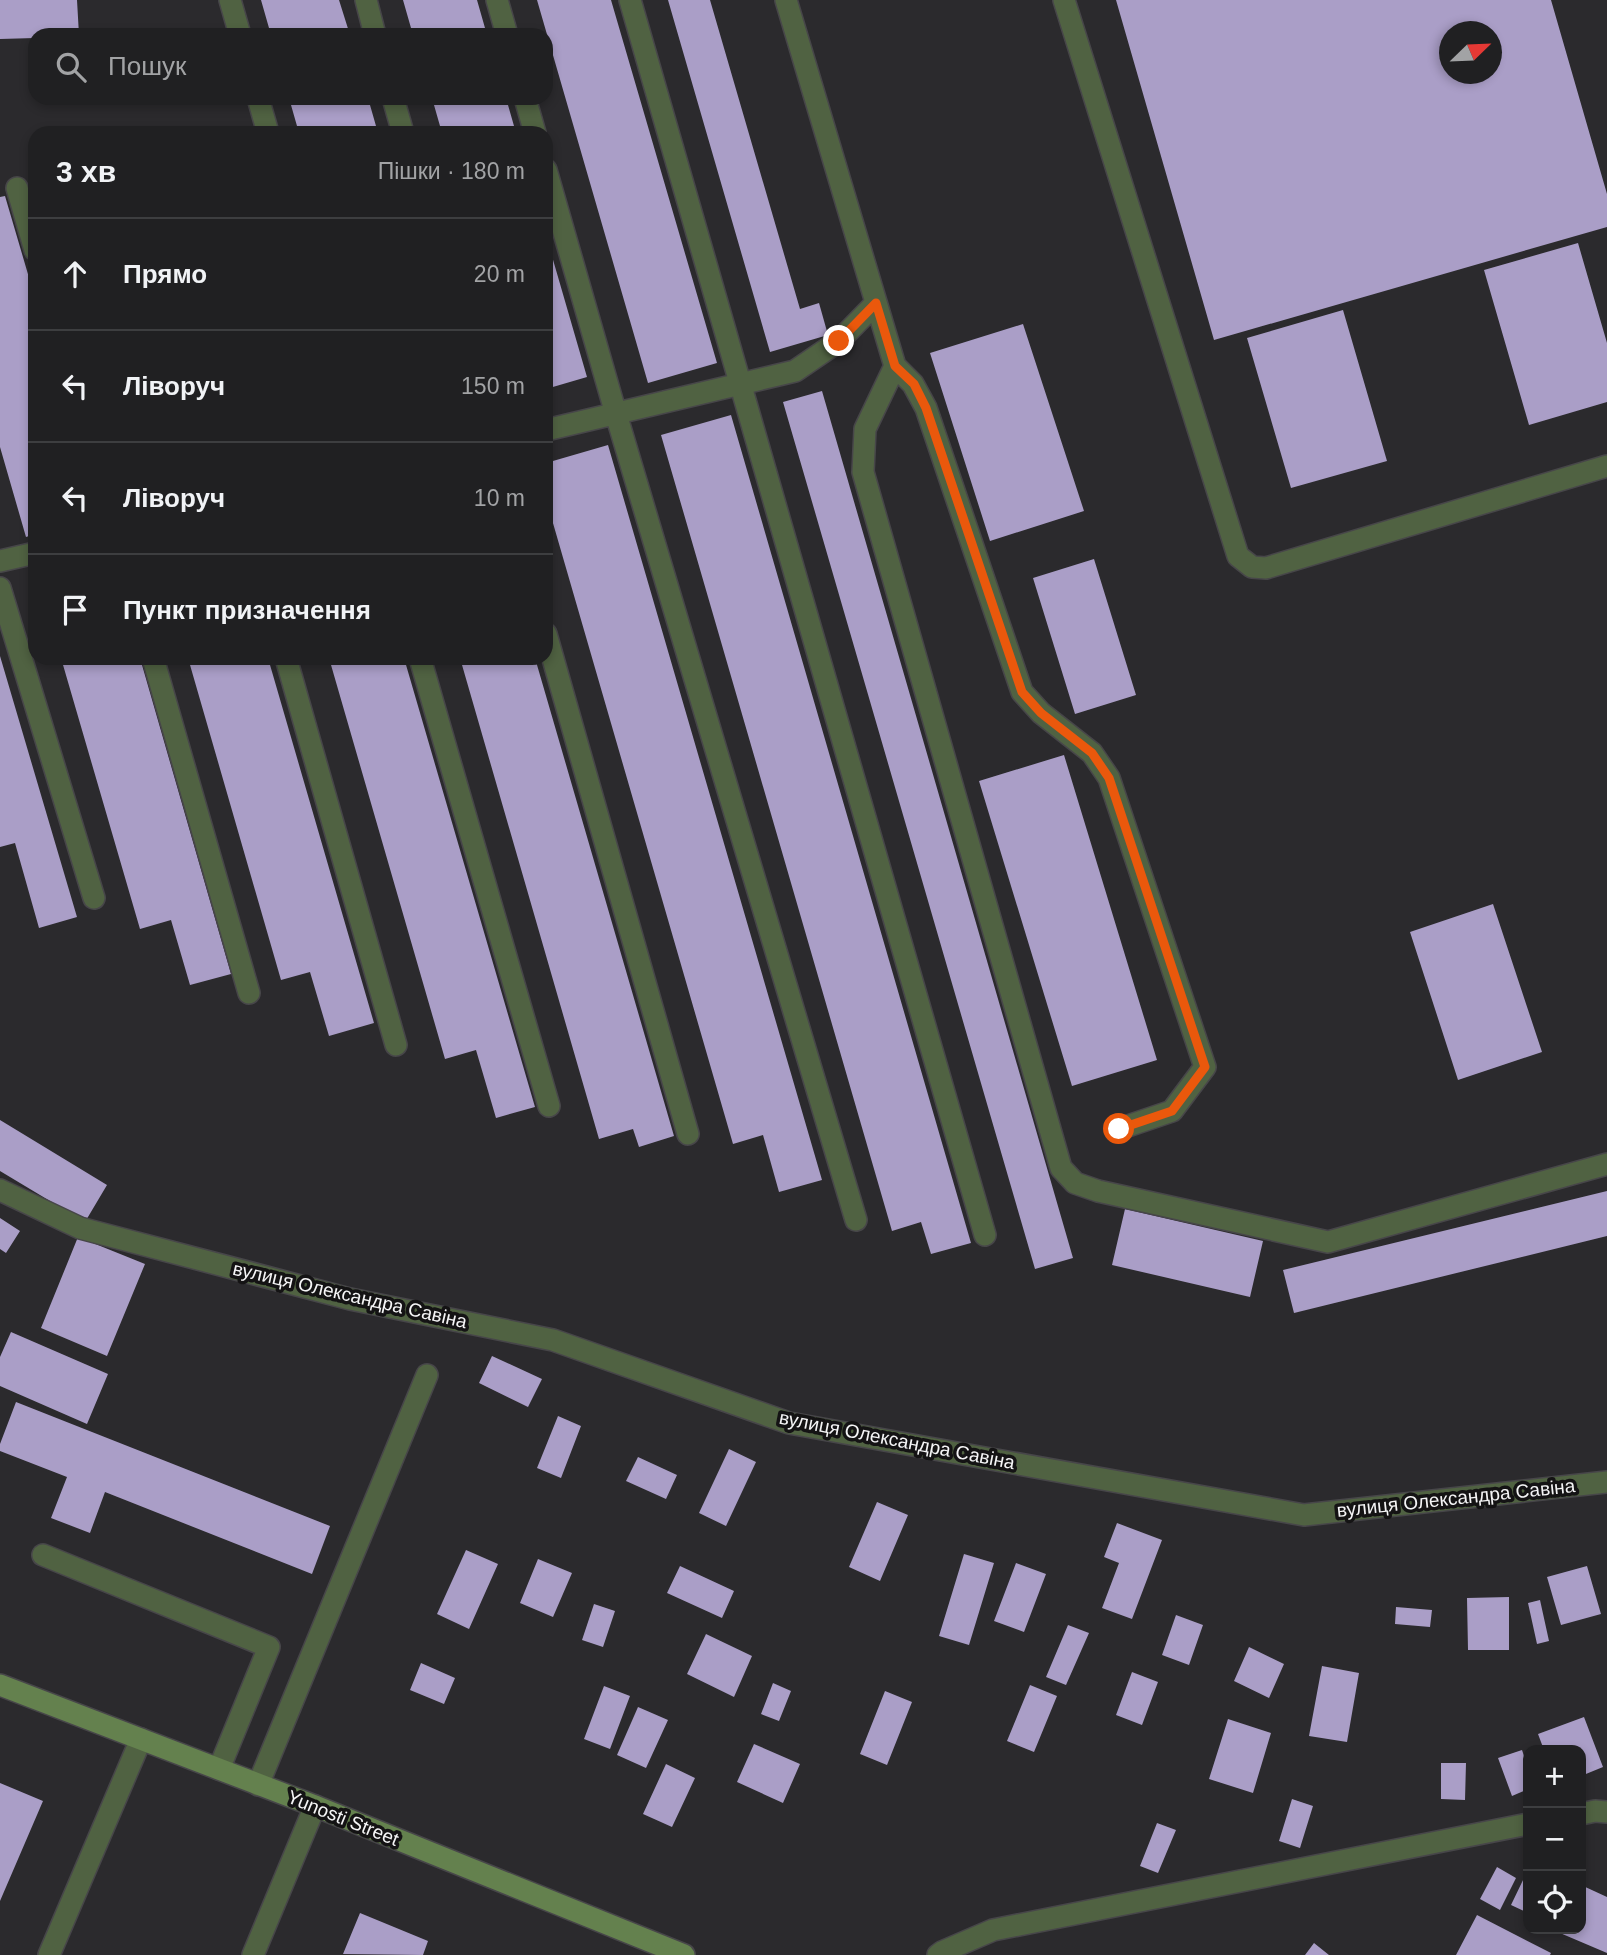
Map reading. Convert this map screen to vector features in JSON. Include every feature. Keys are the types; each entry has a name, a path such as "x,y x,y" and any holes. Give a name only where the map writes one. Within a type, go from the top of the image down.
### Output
{"street":[{"path":"230,0 238,28"},
{"path":"366,0 374,28"},
{"path":"497,0 505,28"},
{"path":"630,0 985,1235"},
{"path":"786,0 895,366 914,384 926,408 1022,692 1041,713 1092,753 1109,778 1205,1067 1172,1111 1119,1129"},
{"path":"1064,0 1238,556 1252,567 1266,568 1607,466"},
{"path":"260,105 266,126"},
{"path":"395,105 401,126"},
{"path":"527,105 533,126"},
{"path":"17,188 28,226"},
{"path":"553,194 856,1220"},
{"path":"553,428 795,371 839,341 876,303"},
{"path":"895,366 864,429 863,472 1061,1168 1075,1183 1098,1191 1328,1242 1607,1164"},
{"path":"0,561 28,555"},
{"path":"0,589 94,898"},
{"path":"553,659 688,1134"},
{"path":"155,665 249,992"},
{"path":"288,665 396,1045"},
{"path":"422,665 549,1106"},
{"name":"вулиця Олександра Савіна","path":"0,1190 80,1228 350,1299 553,1340 789,1423 1304,1515 1607,1482"},
{"path":"258,1784 427,1375"},
{"path":"43,1555 269,1647 219,1769"},
{"name":"Yunosti Street","path":"0,1685 258,1784 684,1955"},
{"path":"49,1955 141,1739"},
{"path":"253,1955 315,1807"},
{"path":"1586,1813 1607,1812"},
{"path":"938,1955 993,1930 1523,1825"}],"building":[{"path":"0,0 77,0 79,28 28,28 28,38 0,39"},
{"path":"261,0 339,0 348,28 269,28"},
{"path":"403,0 477,0 485,28 411,28"},
{"path":"537,0 611,0 717,363 648,383 553,55 553,28 545,28"},
{"path":"668,0 710,0 800,309 819,303 828,335 770,352"},
{"path":"1116,0 1551,0 1607,194 1607,227 1214,340"},
{"path":"291,105 370,105 376,126 297,126"},
{"path":"434,105 508,105 514,126 440,126"},
{"path":"5,196 28,274 26,537 0,447 0,197"},
{"path":"1578,243 1607,343 1607,402 1529,425 1484,270"},
{"path":"553,260 587,377 553,387"},
{"path":"1343,310 1387,461 1291,488 1247,338"},
{"path":"1023,324 1084,511 990,541 930,353"},
{"path":"822,391 1073,1258 1035,1269 783,402"},
{"path":"731,415 971,1243 931,1254 921,1222 892,1231 661,435"},
{"path":"608,445 822,1180 779,1192 763,1135 733,1144 553,523 553,461"},
{"path":"1094,559 1136,695 1075,714 1033,578"},
{"path":"0,656 77,917 39,928 15,843 0,847"},
{"path":"63,665 142,665 231,974 190,985 171,920 140,929"},
{"path":"190,665 270,665 374,1023 329,1036 310,972 281,980"},
{"path":"331,665 406,665 535,1107 496,1118 476,1050 445,1059"},
{"path":"462,665 537,665 674,1136 639,1147 633,1129 599,1139"},
{"path":"1064,755 1157,1060 1072,1086 979,781"},
{"path":"1493,904 1542,1052 1458,1080 1410,932"},
{"path":"0,1120 107,1185 85,1222 0,1171"},
{"path":"1607,1191 1607,1236 1294,1313 1283,1270"},
{"path":"1125,1209 1263,1241 1250,1297 1112,1265"},
{"path":"0,1218 20,1231 6,1253 0,1249"},
{"path":"78,1237 145,1264 107,1356 41,1328"},
{"path":"11,1332 108,1374 87,1424 0,1386 0,1357"},
{"path":"492,1356 542,1379 528,1407 479,1383"},
{"path":"16,1402 330,1526 312,1574 105,1492 90,1533 51,1518 67,1477 0,1451 0,1444"},
{"path":"558,1416 581,1426 561,1478 537,1468"},
{"path":"729,1449 756,1462 726,1526 699,1513"},
{"path":"638,1457 677,1475 666,1499 626,1481"},
{"path":"877,1502 908,1515 880,1581 849,1567"},
{"path":"1117,1523 1162,1540 1132,1619 1102,1608 1119,1563 1104,1557"},
{"path":"466,1550 498,1564 469,1629 437,1614"},
{"path":"964,1554 994,1563 969,1645 939,1636"},
{"path":"538,1559 572,1573 553,1617 520,1603"},
{"path":"1016,1563 1046,1574 1024,1632 994,1621"},
{"path":"680,1566 734,1591 722,1618 667,1593"},
{"path":"1587,1566 1601,1614 1561,1625 1547,1577"},
{"path":"1509,1597 1509,1650 1468,1650 1467,1598"},
{"path":"1540,1600 1549,1641 1537,1644 1528,1603"},
{"path":"594,1604 615,1611 603,1647 582,1640"},
{"path":"1396,1607 1432,1610 1430,1627 1395,1624"},
{"path":"1176,1615 1203,1625 1189,1665 1162,1655"},
{"path":"1068,1625 1089,1633 1066,1685 1046,1677"},
{"path":"706,1634 752,1656 734,1697 687,1674"},
{"path":"1249,1647 1284,1664 1269,1698 1234,1681"},
{"path":"421,1663 455,1678 444,1704 410,1690"},
{"path":"1322,1666 1359,1673 1347,1742 1309,1736"},
{"path":"1132,1672 1158,1682 1142,1725 1116,1715"},
{"path":"773,1683 791,1691 779,1721 761,1714"},
{"path":"1030,1685 1057,1696 1034,1752 1007,1741"},
{"path":"604,1686 630,1696 610,1749 584,1739"},
{"path":"885,1691 912,1702 887,1765 860,1754"},
{"path":"638,1707 668,1720 646,1768 617,1755"},
{"path":"1584,1717 1603,1767 1586,1774 1586,1745 1542,1745 1538,1734"},
{"path":"1228,1719 1271,1733 1253,1793 1209,1779"},
{"path":"754,1744 800,1764 783,1803 737,1782"},
{"path":"1522,1750 1523,1791 1512,1796 1498,1758"},
{"path":"1441,1763 1466,1763 1465,1800 1441,1799"},
{"path":"666,1764 695,1778 672,1827 643,1814"},
{"path":"0,1783 43,1801 0,1901"},
{"path":"1292,1799 1313,1806 1300,1848 1279,1841"},
{"path":"1157,1823 1176,1830 1158,1873 1140,1866"},
{"path":"1497,1867 1516,1878 1500,1910 1480,1899"},
{"path":"1523,1880 1523,1911 1511,1905"},
{"path":"1586,1887 1607,1897 1607,1953 1562,1934 1586,1934"},
{"path":"360,1913 428,1941 423,1955 343,1954"},
{"path":"1477,1915 1551,1953 1550,1955 1456,1955"},
{"path":"1314,1943 1329,1955 1305,1955"}],"route":[{"path":"839,341 876,303 895,366 914,384 926,408 1022,692 1041,713 1092,753 1109,778 1205,1067 1172,1111 1119,1129"}]}
